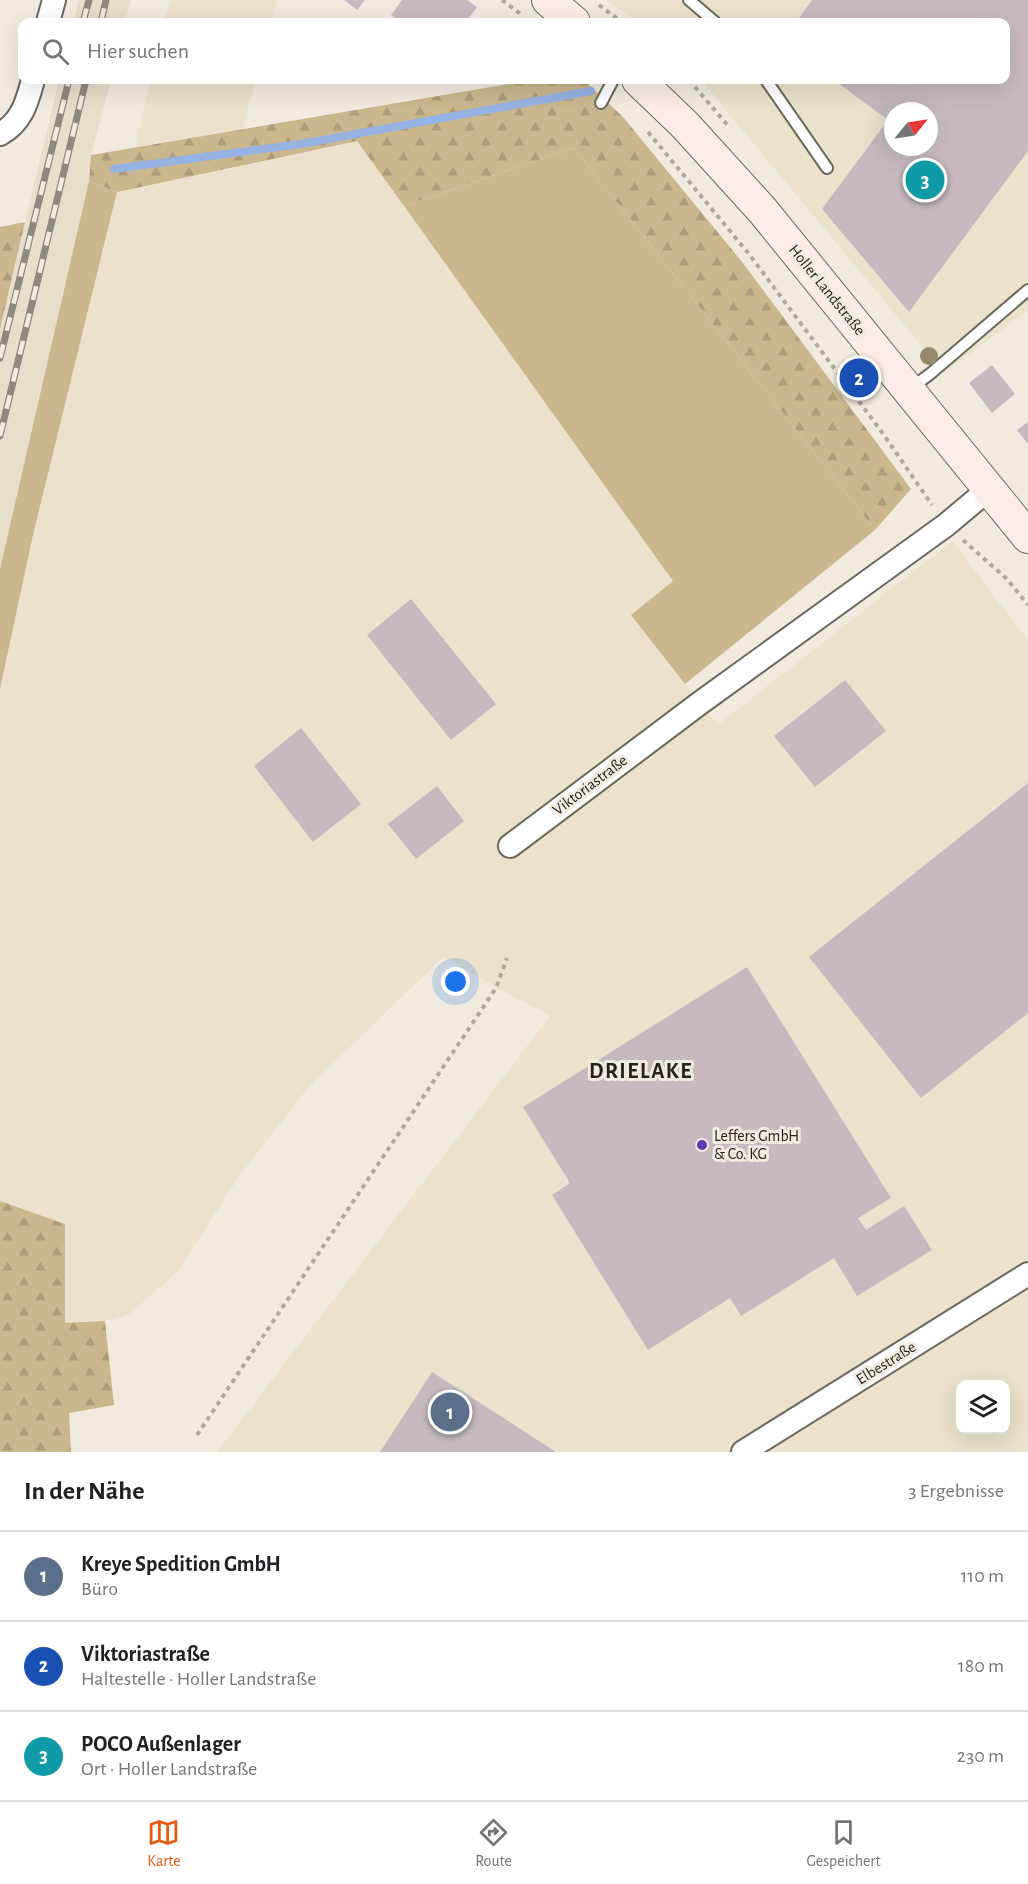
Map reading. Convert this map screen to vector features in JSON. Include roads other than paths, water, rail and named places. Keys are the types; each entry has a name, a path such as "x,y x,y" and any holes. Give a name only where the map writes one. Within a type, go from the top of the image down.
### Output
{"main road":[{"path":"536,8 563,18"},
{"name":"Holler Landstraße","path":"642,84 693,133 763,211 1028,537"}],"street":[{"path":"49,18 54,0"},
{"path":"0,134 12,127 19,119 32,84"},
{"name":"Viktoriastraße","path":"510,846 700,703 946,525 989,489"},
{"name":"Elbestraße","path":"743,1452 1028,1274"}],"lane":[{"path":"688,0 710,18"},
{"path":"601,103 611,84"},
{"path":"769,84 827,168"},
{"path":"908,390 1028,290"}],"waterway":[{"path":"114,169 301,144 591,91"}],"railway":[{"path":"84,18 89,0"},
{"path":"102,18 106,0"},
{"path":"0,358 68,84"},
{"path":"0,436 85,84"}],"place":[{"name":"POCO Außenlager","path":"925,180"},
{"name":"Viktoriastraße","path":"859,378"},
{"name":"Leffers GmbH & Co. KG","path":"702,1145"},
{"name":"Kreye Spedition GmbH","path":"450,1412"}],"district":[{"name":"DRIELAKE","path":"641,1071"}]}
